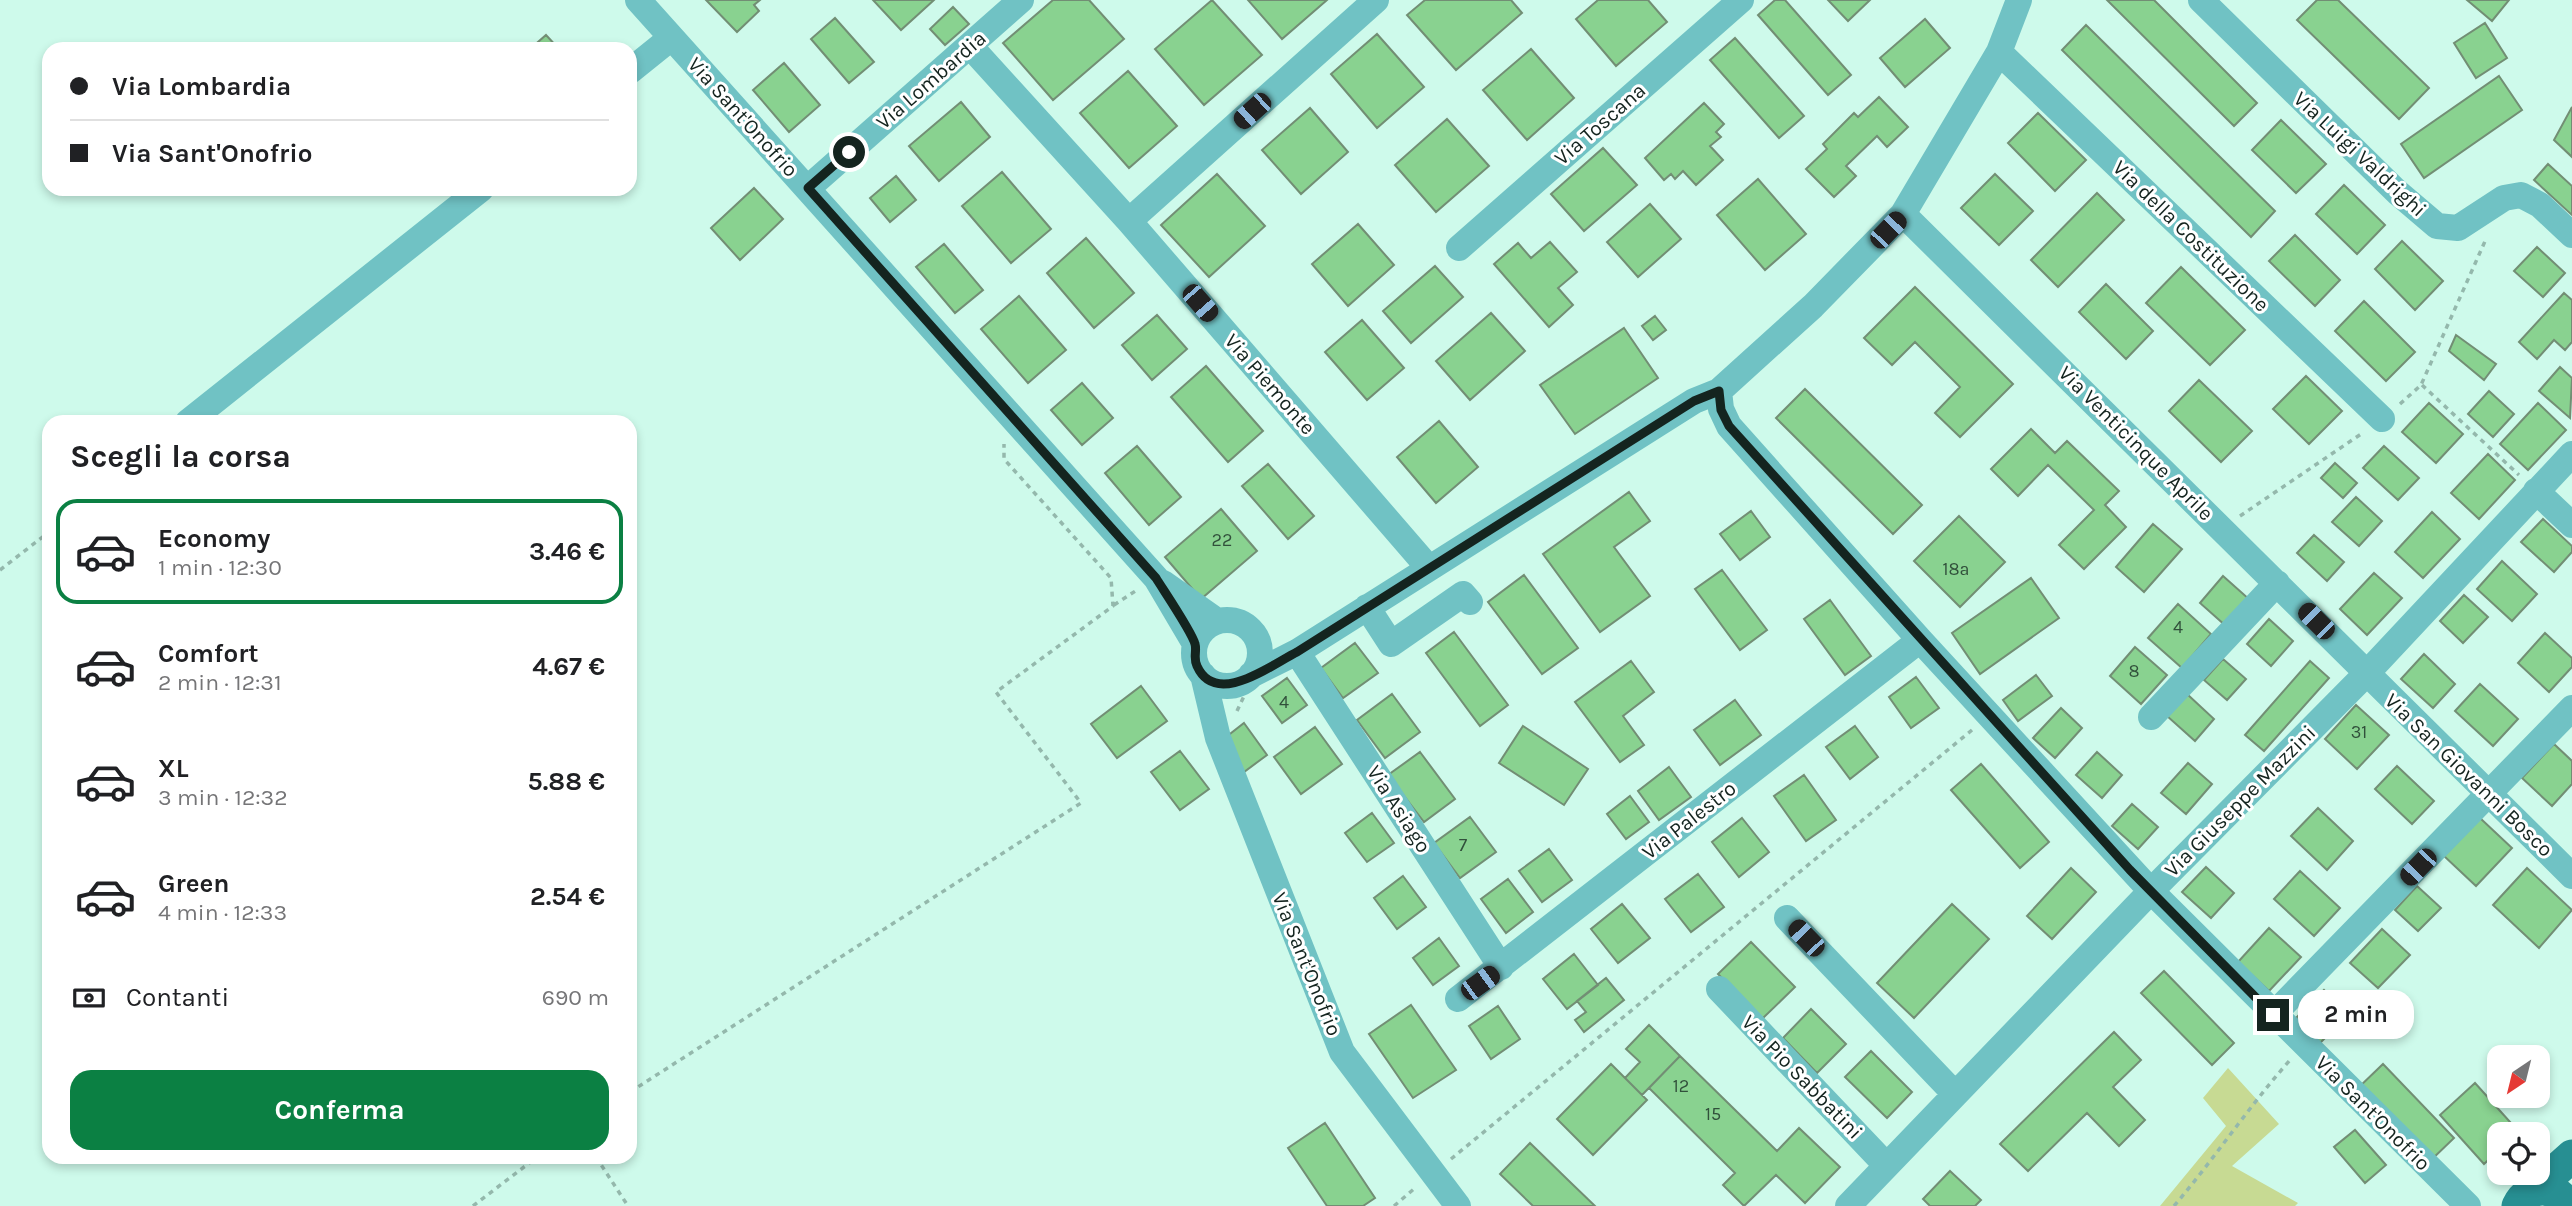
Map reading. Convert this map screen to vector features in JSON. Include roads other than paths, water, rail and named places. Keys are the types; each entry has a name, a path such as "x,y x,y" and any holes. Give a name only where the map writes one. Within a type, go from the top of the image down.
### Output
{"main road":[{"path":"2551,1195 2572,1157"}],"street":[{"name":"Via Sant'Onofrio","path":"638,0 1156,578 1195,644 1197,666 1203,675 1218,734 1342,1052 1439,1169 1458,1206"},
{"name":"Via Lombardia","path":"808,188 1021,0"},
{"path":"1129,221 1376,0"},
{"name":"Via Toscana","path":"1459,248 1741,0"},
{"path":"1203,675 1211,681 1242,680 1297,652 1694,401 1719,391 1813,306 1903,214 1999,52 2019,0"},
{"name":"Via Luigi Valdrighi","path":"2201,0 2397,192 2437,226 2458,228 2504,198 2521,195 2540,205 2572,235"},
{"path":"637,65 671,38"},
{"name":"Via Piemonte","path":"970,46 1129,221 1428,568"},
{"name":"Via della Costituzione","path":"1999,52 2382,419"},
{"path":"197,415 472,196"},
{"name":"Via Venticinque Aprile","path":"1903,214 2367,673"},
{"name":"Via Sant'Onofrio","path":"1719,391 1721,410 1729,426 1920,640 2151,891 2468,1206"},
{"name":"Via Giuseppe Mazzini","path":"1856,1203 1886,1165 1954,1093 2367,673 2572,454"},
{"path":"2536,491 2572,525"},
{"name":"Via Sant'Onofrio","path":"1156,578 1217,621 1238,622 1247,627 1259,645"},
{"path":"2151,717 2277,583"},
{"path":"1367,607 1391,644 1463,594 1470,602"},
{"path":"1195,644 1207,626 1217,621"},
{"name":"Via Palestro","path":"1458,999 1920,640"},
{"path":"1218,734 1242,680 1260,655 1259,645 1297,652"},
{"name":"Via Asiago","path":"1297,652 1501,967"},
{"name":"Via San Giovanni Bosco","path":"2367,673 2572,876"},
{"path":"2273,1015 2572,708"},
{"path":"1787,918 1954,1093"},
{"name":"Via Pio Sabbatini","path":"1718,989 1886,1165"}]}
